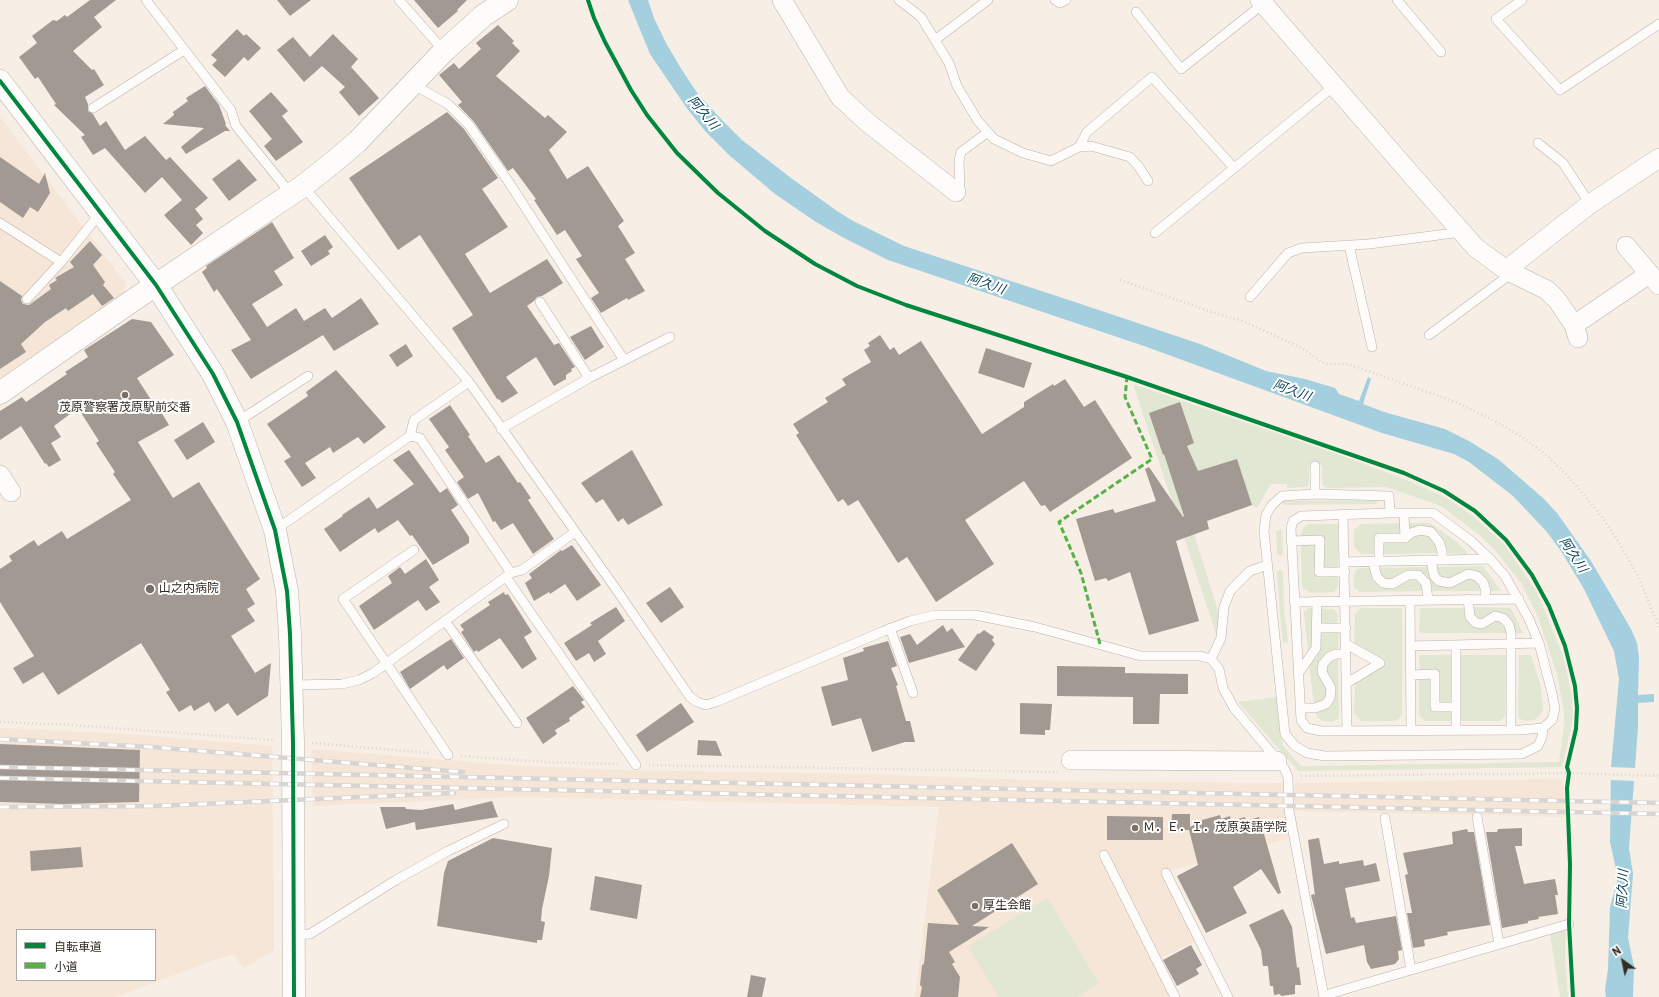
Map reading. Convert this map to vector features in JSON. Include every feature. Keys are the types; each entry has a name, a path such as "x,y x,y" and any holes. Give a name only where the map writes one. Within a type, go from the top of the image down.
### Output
{"street":[{"path":"0,393 297,190 357,142 444,51 484,15 507,0"},
{"path":"782,0 840,97 867,122 956,192"},
{"path":"1262,2 1476,248 1509,271 1547,290 1557,300 1576,331 1654,280 1626,246"},
{"path":"0,81 156,285 213,374 237,422 276,530 287,591 292,685 294,997"},
{"path":"1509,271 1590,204 1659,158"},
{"path":"0,475 11,492"},
{"path":"1071,760 1283,769"}],"lane":[{"path":"146,0 231,110 236,126 297,190 469,382 620,595 690,697 697,702 706,705 716,702 890,628 910,621 935,616 975,615 1035,627 1141,656 1200,656 1211,659 1219,669 1223,688 1234,708 1283,769 1289,810 1324,997 1332,993 1569,924"},
{"path":"399,0 444,51"},
{"path":"899,0 921,17 949,64 958,86 978,121 994,139 1023,153 1051,161 1079,147 1091,146 1130,158 1148,181"},
{"path":"935,40 988,0"},
{"path":"1055,0 1060,3 1066,0"},
{"path":"1397,0 1441,52"},
{"path":"1522,0 1496,19 1560,90 1659,24"},
{"path":"1136,12 1181,69 1262,2"},
{"path":"93,108 184,50"},
{"path":"1079,147 1087,132 1152,77 1234,168"},
{"path":"412,84 448,104 469,125 508,181 624,360"},
{"path":"1155,233 1334,86"},
{"path":"956,192 960,191 960,152 988,132"},
{"path":"1538,143 1563,163 1590,204"},
{"path":"27,299 61,262 101,212"},
{"path":"0,223 61,262"},
{"path":"1250,297 1288,253 1302,248 1370,244 1462,232"},
{"path":"1349,246 1372,347"},
{"path":"1429,335 1509,271"},
{"path":"540,302 589,378"},
{"path":"501,429 589,378 670,337"},
{"path":"237,422 308,376"},
{"path":"276,530 410,436 414,420 469,382"},
{"path":"410,436 420,438 509,575 636,765"},
{"path":"1315,466 1315,494"},
{"path":"1390,513 1389,496 1315,494 1282,496 1272,505 1266,515 1264,531 1282,717 1285,734 1295,746 1307,753 1325,756 1522,754 1538,746 1542,738 1543,728"},
{"path":"1390,513 1433,513 1470,540 1505,576 1519,599 1539,643 1555,709 1552,720 1543,728 1533,730 1321,730 1307,728 1301,720 1291,541 1291,528 1294,521 1301,516 1390,513"},
{"path":"1404,513 1405,538"},
{"path":"1343,514 1346,600 1347,730"},
{"path":"1428,600 1426,583 1418,575 1408,574 1392,584 1383,583 1377,576 1376,561 1379,538 1405,538 1411,533 1420,530 1431,532 1439,542 1442,551 1442,560"},
{"path":"292,685 342,684 359,680 386,665 509,575 522,570 575,532"},
{"path":"1291,541 1320,540 1319,572 1345,572"},
{"path":"414,550 343,599 448,755"},
{"path":"1345,562 1490,559"},
{"path":"1431,560 1434,576 1439,581 1450,583 1468,574 1477,576 1483,582 1486,591 1485,599"},
{"path":"1211,659 1221,638 1224,607 1230,591 1250,571 1267,565"},
{"path":"1294,602 1346,600 1519,599"},
{"path":"1410,600 1411,730"},
{"path":"1468,600 1470,617 1476,622 1482,624 1495,616 1503,618 1509,625 1511,633 1511,730"},
{"path":"1298,674 1316,648 1317,601"},
{"path":"446,622 517,723"},
{"path":"890,628 912,693"},
{"path":"1316,628 1346,628"},
{"path":"1410,646 1539,643"},
{"path":"1346,644 1380,663 1347,683"},
{"path":"1456,645 1456,730"},
{"path":"1300,708 1315,708 1326,704 1330,698 1331,688 1322,672 1323,664 1329,657 1336,654 1346,654"},
{"path":"1410,675 1435,674 1435,707 1456,707"},
{"path":"1476,817 1499,944"},
{"path":"1385,818 1411,970"},
{"path":"294,935 310,934 396,880 448,851 504,824"},
{"path":"1104,855 1175,997"},
{"path":"1166,873 1228,997"}],"path":[{"path":"1120,280 1245,322 1302,348 1325,364 1348,364 1456,402 1497,422 1522,437 1546,455 1562,470 1599,513 1616,536 1638,576 1659,626"},
{"path":"1567,767 1569,773 1568,781"},
{"path":"1283,769 1569,773 1659,776"}],"shaded area":[{"path":"0,117 83,227 60,258 0,218"},
{"path":"0,226 56,262 24,295 29,303 37,297 89,235 125,282 124,294 0,383"},
{"path":"0,728 127,734 272,746 274,950 244,968 233,955 217,959 115,997 0,997"},
{"path":"311,749 507,765 613,770 862,774 1085,782 1282,783 1289,838 1169,871 1196,941 1161,958 1107,852 1099,856 1168,994 1168,997 915,997 939,807 519,797 313,806"},
{"path":"1563,779 1564,817 1294,811 1295,783"}],"green space":[{"path":"1133,384 1343,456 1409,481 1445,497 1474,517 1504,544 1538,594 1563,656 1572,696 1573,712 1562,767 1298,771 1238,702 1277,697 1283,746 1301,766 1559,762 1564,725 1564,712 1557,674 1538,617 1521,583 1495,550 1479,535 1444,508 1386,487 1327,488 1322,483 1322,465 1309,465 1309,484 1307,487 1287,488 1287,484 1271,484 1257,508 1252,505 1241,471 1195,486 1194,534 1220,617 1217,637"},
{"path":"1376,500 1378,503 1376,504 1285,505 1281,502 1285,501"},
{"path":"1402,523 1403,535 1377,537 1376,554 1361,554 1354,547 1354,530 1361,524"},
{"path":"1430,523 1457,542 1467,552 1466,554 1447,553 1445,543 1438,532 1419,526 1408,529 1407,524"},
{"path":"1306,525 1338,525 1338,568 1324,568 1322,537 1302,538 1301,532"},
{"path":"1280,529 1282,531 1283,552 1280,556 1277,554 1276,532"},
{"path":"1420,534 1429,537 1436,544 1438,553 1381,554 1382,541"},
{"path":"1314,544 1316,548 1316,576 1317,578 1336,576 1338,578 1338,587 1334,592 1311,593 1302,586 1301,545"},
{"path":"1483,566 1501,591 1489,591 1485,578 1478,572 1464,571 1449,580 1440,578 1434,567"},
{"path":"1428,567 1430,577 1439,586 1451,588 1466,578 1475,579 1481,585 1482,590 1432,591 1430,582 1423,574 1390,581 1382,578 1377,568"},
{"path":"1361,568 1371,568 1388,588 1394,588 1412,577 1421,581 1424,591 1360,592 1354,588 1354,575 1356,570"},
{"path":"1282,570 1283,573 1284,608 1288,641 1285,643 1283,642 1280,615 1277,571"},
{"path":"1474,607 1511,608 1523,633 1514,634 1509,620 1483,621 1473,618 1471,610"},
{"path":"1309,608 1313,608 1313,647 1309,653 1304,614"},
{"path":"1401,608 1402,610 1402,714 1399,719 1394,721 1361,721 1354,713 1355,682 1385,663 1354,645 1355,614 1359,609"},
{"path":"1420,608 1466,608 1471,621 1502,620 1508,633 1422,633 1419,631"},
{"path":"1321,609 1334,609 1338,616 1337,624 1322,625 1320,623"},
{"path":"1320,632 1339,632 1338,649 1329,652 1319,663 1318,673 1320,679 1327,688 1328,694 1321,704 1314,704 1309,665"},
{"path":"1452,655 1452,703 1439,702 1438,671 1420,671 1419,656"},
{"path":"1460,655 1506,655 1505,717 1499,721 1459,721"},
{"path":"1519,655 1531,655 1540,683 1543,710 1534,720 1527,721 1520,719 1518,716"},
{"path":"1338,657 1339,715 1338,719 1332,722 1323,721 1317,717 1316,712 1328,708 1326,673 1328,662"},
{"path":"1419,679 1432,679 1432,710 1452,711 1453,718 1450,721 1425,721 1419,715"},
{"path":"1070,768 1275,769 1276,771 1071,770"},
{"path":"1047,898 1099,983 1076,997 999,997 968,946"},
{"path":"1566,929 1565,956 1568,997 1560,997 1550,934"}],"water":[{"name":"阿久川","path":"628,0 648,0 654,18 666,43 698,94 742,140 791,178 853,221 904,246 1200,344 1266,371 1305,379 1335,388 1339,394 1359,401 1368,377 1371,379 1363,404 1384,412 1445,429 1469,441 1498,459 1543,498 1557,513 1591,561 1631,629 1637,643 1639,658 1638,695 1654,694 1654,702 1638,703 1638,727 1629,848 1633,874 1628,938 1634,966 1633,997 1606,997 1605,990 1608,969 1610,907 1618,878 1610,842 1611,767 1619,679 1614,651 1584,589 1561,551 1547,532 1513,496 1469,462 1454,454 1382,433 1144,346 888,260 844,238 816,222 775,194 729,155 705,131 686,107 650,54"}],"pier":[{"path":"1609,767 1637,768 1636,781 1609,780"}],"building":[{"path":"90,0 116,0 94,17 102,27 73,51 92,70 94,69 104,85 85,97 88,104 88,111 93,114 100,126 106,121 125,150 145,136 166,160 170,157 208,198 195,209 203,219 196,225 203,233 191,245 164,215 182,200 162,177 145,193 105,148 93,155 81,137 85,135 54,105 56,104 38,77 35,79 19,57 37,43 32,36 53,20 57,21 65,15 67,17"},
{"path":"277,0 311,0 290,16"},
{"path":"414,0 467,0 457,10 458,11 438,28"},
{"path":"498,25 514,41 512,43 520,51 496,76 545,118 548,115 567,132 549,150 567,179 588,166 624,221 618,226 635,253 625,259 645,291 628,300 627,298 601,313 591,298 599,293 576,259 582,256 565,230 557,235 534,200 536,199 513,168 508,171 474,122 458,105 462,102 439,75 454,63 459,69 481,49 476,43"},
{"path":"237,29 244,36 246,34 261,48 248,61 244,57 225,77 212,65 217,60 211,55"},
{"path":"333,34 358,59 351,67 379,98 359,116 339,92 345,87 322,66 304,82 277,50 293,37 310,57"},
{"path":"205,86 219,105 226,124 225,125 230,131 225,131 186,154 181,147 204,128 163,124 174,115 173,112 188,101 186,98"},
{"path":"271,92 288,111 282,116 303,142 276,161 264,146 272,139 249,111"},
{"path":"447,112 464,129 498,178 482,189 508,227 465,254 490,293 547,259 563,283 542,296 537,297 527,306 554,345 559,343 575,367 566,375 566,379 554,386 536,357 506,377 518,393 502,403 497,399 452,328 473,315 420,235 398,250 349,178"},
{"path":"0,157 39,184 45,173 50,193 38,212 30,207 23,218 0,202"},
{"path":"239,159 257,180 229,201 212,179"},
{"path":"272,222 294,258 274,271 283,285 252,304 267,327 296,308 304,321 325,308 332,318 361,298 379,324 334,351 323,335 251,379 231,350 251,340 217,289 214,292 202,272 207,268 206,266"},
{"path":"325,235 333,247 328,251 330,254 311,266 301,251"},
{"path":"90,241 102,255 93,265 105,282 103,285 114,298 102,306 93,294 68,311 66,308 45,322 21,344 26,352 0,369 0,281 22,296 21,300 23,304 29,305 51,289 49,285 57,280 55,278 74,267 70,262"},
{"path":"132,319 151,322 174,355 137,378 153,403 155,402 169,425 138,442 173,498 199,482 260,579 246,589 255,604 247,609 255,621 231,636 255,673 271,663 268,696 237,716 228,703 215,712 209,702 194,711 191,705 179,712 166,692 170,690 141,643 58,695 43,672 23,684 13,668 34,656 0,602 0,569 12,561 9,556 34,540 38,546 62,531 67,539 131,500 113,474 115,472 96,443 99,441 78,408 54,426 61,437 51,443 61,460 49,467 46,463 45,464 21,426 0,440 0,411 22,397 26,402 67,374 65,372 88,357 84,350"},
{"path":"591,326 604,347 585,360 570,337"},
{"path":"880,335 890,350 894,347 899,355 921,341 982,434 1024,407 1024,402 1053,384 1054,386 1065,379 1084,407 1095,400 1132,458 1050,512 1045,505 1041,506 1024,481 965,520 994,564 936,602 907,557 898,563 858,500 848,506 843,499 838,502 796,435 799,433 793,424 828,402 825,398 846,385 842,379 871,362 864,350 870,346 868,343"},
{"path":"406,344 413,356 397,367 389,355"},
{"path":"986,348 1032,363 1024,388 978,373"},
{"path":"336,370 386,427 364,444 358,437 333,453 330,447 305,463 316,478 302,487 284,461 291,457 267,424 308,396 306,392"},
{"path":"1180,402 1194,443 1187,446 1198,471 1237,459 1252,505 1207,521 1209,529 1176,541 1199,621 1149,635 1130,572 1108,581 1106,578 1095,581 1076,519 1113,509 1115,513 1156,501 1145,469 1149,467 1183,517 1184,516 1149,413"},
{"path":"450,405 486,463 499,455 518,483 520,482 531,498 528,500 554,539 533,554 513,523 501,530 495,521 493,522 478,493 468,499 457,482 464,477 445,450 449,447 429,419"},
{"path":"203,422 215,442 187,460 174,440"},
{"path":"409,450 440,493 447,488 458,505 451,510 469,537 469,543 433,565 412,535 410,536 398,520 378,533 375,528 340,552 324,529 369,497 377,509 414,484 393,460"},
{"path":"632,450 663,505 628,525 623,518 618,522 603,499 596,503 581,483"},
{"path":"572,545 601,585 577,601 565,584 550,594 549,592 534,601 525,583 532,578 529,574 561,550 562,551"},
{"path":"426,559 439,580 429,587 440,602 426,611 418,600 374,630 359,606 392,583 388,576 400,567 405,574"},
{"path":"670,587 684,607 661,623 646,603"},
{"path":"504,592 505,595 508,594 532,632 524,637 537,659 522,669 500,638 478,652 477,650 474,652 461,632 464,630 460,625 490,605 488,602"},
{"path":"616,607 625,621 598,641 606,654 594,662 589,653 576,661 564,643 592,625 590,623"},
{"path":"943,625 947,632 952,628 965,647 909,663 900,637 910,634 917,645"},
{"path":"984,630 994,637 992,640 995,644 976,671 958,660 978,633 979,634"},
{"path":"451,639 464,658 447,670 444,665 410,689 400,672"},
{"path":"888,641 897,666 891,668 898,685 896,686 906,721 910,721 915,742 905,742 872,752 861,718 832,726 821,687 848,680 843,658 864,651 863,648"},
{"path":"1057,666 1125,667 1125,673 1188,674 1188,694 1160,694 1159,724 1133,724 1133,697 1057,696"},
{"path":"573,686 584,700 581,702 585,707 569,718 570,721 555,730 557,734 543,744 526,718"},
{"path":"681,703 694,722 647,752 636,735"},
{"path":"1020,703 1052,704 1050,730 1045,730 1045,735 1020,734"},
{"path":"698,740 716,741 722,756 697,755"},
{"path":"0,744 140,750 139,802 63,804 0,802"},
{"path":"492,801 498,817 416,830 415,822 386,829 380,807 405,807 406,809 421,810 453,804 455,810"},
{"path":"1172,814 1190,814 1190,827 1202,820 1220,815 1221,819 1230,816 1231,821 1245,817 1246,821 1259,817 1281,893 1278,894 1261,869 1233,887 1247,913 1206,933 1177,876 1198,865 1189,830 1171,830"},
{"name":"Ｍ．Ｅ．Ｉ．茂原英語学院","path":"1107,816 1163,817 1163,840 1107,840"},
{"path":"1522,828 1522,846 1515,846 1524,884 1555,879 1558,895 1555,895 1558,914 1538,917 1539,919 1528,921 1528,923 1502,928 1486,832 1497,832 1498,829"},
{"path":"1467,829 1468,832 1474,832 1490,925 1447,932 1448,935 1424,940 1425,946 1413,948 1407,913 1412,913 1405,875 1408,874 1403,853 1453,844 1452,832"},
{"path":"493,838 552,848 549,876 542,909 541,921 545,922 542,940 537,940 537,943 437,926 444,873 448,861"},
{"path":"1319,838 1324,864 1339,861 1339,864 1363,860 1364,866 1376,863 1380,881 1345,888 1351,918 1354,917 1356,923 1396,916 1402,950 1398,951 1399,959 1395,964 1371,969 1367,962 1364,945 1326,954 1311,895 1314,894 1315,896 1308,840"},
{"name":"厚生会館","path":"1012,843 1038,884 972,926 989,927 949,952 955,962 952,964 960,977 958,997 920,997 922,987 920,985 922,965 924,964 928,923 959,925 937,890"},
{"path":"81,847 83,867 31,871 30,851"},
{"path":"595,876 642,885 637,919 590,910"},
{"path":"1283,909 1292,927 1297,968 1299,967 1301,985 1295,985 1295,994 1281,996 1280,994 1274,995 1273,986 1270,986 1268,966 1263,966 1261,950 1249,925"},
{"path":"1191,945 1202,965 1196,969 1199,974 1177,986 1163,960"},
{"path":"751,975 766,978 762,997 747,997"}],"railway":[{"path":"0,739 151,747 463,772"},
{"path":"0,767 1659,803"},
{"path":"0,778 1659,814"},
{"path":"0,807 155,806 454,793"}],"marked path":[{"path":"1100,644 1081,573 1059,522 1152,459 1125,397 1127,377"}],"cycle path":[{"path":"588,0 605,42 631,90 647,115 677,153 718,193 765,231 815,264 857,286 906,305 1127,377 1404,473 1444,491 1475,511 1506,540 1532,575 1549,606 1565,646 1575,686 1577,708 1576,729 1567,767 1569,773 1567,788 1570,865 1569,924 1573,997"},
{"path":"0,81 156,285 213,374 237,422 275,530 287,591 290,634 293,742 294,997"}],"place":[{"name":"茂原警察署茂原駅前交番","path":"125,395"},
{"name":"山之内病院","path":"150,589"},
{"name":"Ｍ．Ｅ．Ｉ．茂原英語学院","path":"1135,828"},
{"name":"厚生会館","path":"975,906"}]}
